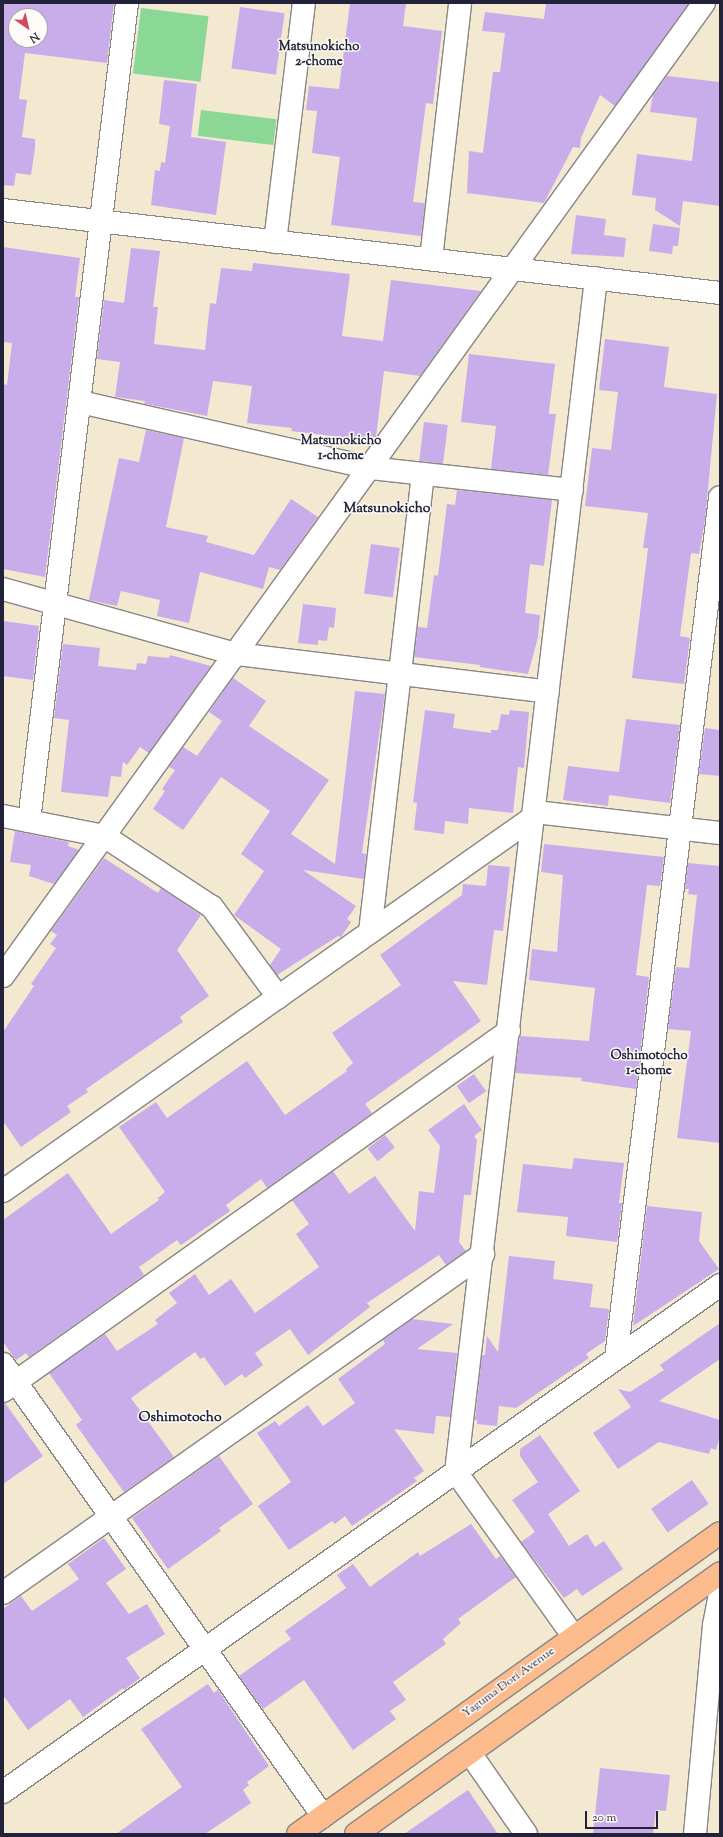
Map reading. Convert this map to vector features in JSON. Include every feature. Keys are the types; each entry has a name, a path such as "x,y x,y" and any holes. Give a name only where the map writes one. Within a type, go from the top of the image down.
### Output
{"main road":[{"name":"Yaguma Dori Avenue","path":"298,1834 720,1533"},
{"path":"356,1834 720,1573"}],"street":[{"path":"29,821 127,3"},
{"path":"275,242 304,3"},
{"path":"430,259 460,3"},
{"path":"3,976 514,269 704,3"},
{"path":"3,210 720,292"},
{"path":"574,1637 456,1472 535,814 596,278"},
{"path":"80,402 370,468 572,490"},
{"path":"370,932 423,474"},
{"path":"616,1358 682,828 720,497"},
{"path":"3,589 236,654 548,692"},
{"path":"3,1191 535,814 720,833"},
{"path":"3,816 104,836 212,907 278,997"},
{"path":"9,1386 509,1031"},
{"path":"3,1593 483,1254"},
{"path":"3,1792 720,1285"},
{"path":"3,1364 9,1386 111,1517 323,1816"},
{"path":"695,1834 714,1625 720,1595"},
{"path":"470,1753 526,1834"}],"green space":[{"path":"141,8 208,16 200,82 133,74"},
{"path":"201,110 276,119 273,145 198,136"}],"building":[{"path":"3,3 114,3 107,63 25,53 19,99 27,100 22,137 35,139 35,148 31,175 16,173 14,186 3,185"},
{"path":"350,3 406,3 403,26 442,31 433,104 426,103 413,202 425,203 421,236 331,225 340,157 312,153 317,111 306,110 309,86 339,89"},
{"path":"546,3 689,3 615,106 600,95 581,138 580,148 573,147 544,203 467,193 469,151 483,153 493,72 500,72 505,33 482,31 485,12 544,19"},
{"path":"240,7 285,13 276,75 231,68"},
{"path":"667,76 720,82 720,206 683,201 680,226 655,210 656,198 632,195 637,154 692,161 697,118 650,112 653,95"},
{"path":"164,80 197,84 191,137 226,142 216,215 151,205 155,170 160,171 161,162 165,163 170,126 159,124"},
{"path":"576,215 606,219 604,235 626,238 624,257 571,254"},
{"path":"653,224 680,228 678,246 673,246 672,254 649,251"},
{"path":"3,247 80,258 75,297 79,297 45,577 3,569 3,384 7,385 12,343 3,342"},
{"path":"131,248 160,251 153,307 158,307 154,344 205,350 210,303 216,304 221,268 252,271 253,263 350,274 342,336 383,341 391,280 481,291 420,376 384,371 376,437 373,441 291,431 292,428 247,423 252,386 213,381 207,416 144,404 145,401 115,397 120,362 97,359 104,300 124,303"},
{"path":"605,339 669,347 664,387 717,394 705,520 699,554 691,553 680,636 690,638 684,684 632,678 648,548 643,548 648,513 585,506 592,448 611,450 618,392 599,390"},
{"path":"469,354 555,364 549,414 556,414 548,475 491,469 496,426 461,422"},
{"path":"424,422 448,425 443,464 419,461"},
{"path":"146,430 184,438 166,527 208,536 206,542 254,555 291,499 318,517 280,570 269,567 263,589 200,572 189,623 157,616 160,600 121,591 117,606 89,600 119,458 139,462"},
{"path":"457,490 552,500 544,566 530,564 525,613 540,615 538,637 528,674 480,667 480,665 414,657 418,627 427,628 434,575 438,576 447,504 455,505"},
{"path":"371,544 400,548 393,598 364,594"},
{"path":"303,604 336,608 334,628 329,627 327,641 318,640 318,645 298,643"},
{"path":"3,621 39,626 33,680 3,676"},
{"path":"63,644 100,648 98,666 136,670 137,663 146,664 148,656 169,658 170,655 211,666 149,753 140,747 127,765 123,762 121,777 111,776 108,797 61,792 69,720 54,718"},
{"path":"233,678 266,701 249,726 329,780 291,834 335,864 355,691 385,694 362,853 366,854 364,879 303,870 356,906 347,919 351,922 341,937 338,936 277,975 270,965 281,949 234,915 264,871 241,854 270,811 221,777 183,830 153,809 165,791 162,789 175,770 169,767 183,747 197,756 222,721 209,712"},
{"path":"425,710 455,714 453,728 491,733 491,730 498,730 501,714 509,715 510,710 529,712 524,768 518,767 513,813 469,808 468,824 445,821 444,834 414,830 417,803 413,802"},
{"path":"626,719 680,725 670,803 609,795 608,806 563,800 568,766 619,772"},
{"path":"705,728 720,730 720,776 699,774"},
{"path":"15,831 69,842 68,846 79,850 54,884 29,876 31,865 10,862"},
{"path":"544,844 664,857 660,886 647,885 636,975 649,977 636,1089 581,1081 582,1078 515,1073 520,1036 589,1041 595,988 529,980 532,949 557,952 563,875 541,872"},
{"path":"104,858 158,893 161,888 201,915 177,950 209,996 180,1017 183,1022 86,1089 88,1092 67,1106 71,1112 21,1147 3,1121 3,1032 34,986 31,984 56,948 50,944 57,935 51,931"},
{"path":"688,863 720,866 720,1143 677,1138 691,1031 668,1029 676,967 689,968 697,895 688,894 689,889 685,889"},
{"path":"488,865 510,867 503,931 494,930 487,985 453,981 481,1021 365,1104 372,1113 267,1188 261,1179 226,1205 230,1211 181,1245 177,1240 139,1267 144,1275 29,1357 26,1353 16,1360 3,1342 3,1220 68,1173 111,1234 159,1200 158,1198 165,1192 119,1127 156,1102 167,1118 247,1061 285,1115 347,1071 346,1069 353,1063 332,1033 401,985 380,955 462,895 463,884 486,886"},
{"path":"474,1074 486,1091 469,1103 457,1086"},
{"path":"464,1104 482,1130 474,1136 477,1140 471,1195 464,1195 459,1242 466,1251 446,1265 439,1255 367,1303 370,1307 308,1355 290,1329 255,1353 263,1365 245,1378 242,1374 225,1386 204,1357 200,1359 195,1352 131,1398 174,1457 124,1492 76,1425 82,1420 49,1373 105,1334 117,1351 158,1324 155,1320 177,1303 169,1293 195,1274 209,1295 231,1279 255,1313 319,1267 296,1234 309,1224 292,1200 333,1171 349,1194 375,1176 415,1231 419,1191 434,1193 440,1146 428,1130"},
{"path":"385,1135 395,1148 378,1161 368,1149"},
{"path":"574,1158 624,1163 619,1203 622,1203 617,1242 566,1236 568,1217 517,1212 523,1164 572,1169"},
{"path":"647,1206 702,1212 699,1241 719,1269 633,1326"},
{"path":"509,1256 555,1261 553,1279 593,1284 590,1307 609,1309 605,1341 586,1354 589,1358 516,1408 499,1406 497,1426 477,1424 477,1420 475,1420 482,1355 485,1355 487,1336 498,1352"},
{"path":"412,1319 453,1324 417,1349 457,1353 450,1417 436,1416 434,1434 394,1429 424,1471 414,1478 417,1481 352,1526 345,1516 335,1524 332,1521 289,1550 258,1506 291,1482 257,1433 275,1421 279,1426 308,1405 323,1426 355,1403 338,1379 385,1344 383,1340"},
{"path":"720,1323 720,1359 659,1401 720,1420 720,1436 716,1450 711,1448 709,1454 659,1442 618,1469 593,1433 631,1407 618,1389 630,1392 664,1370 660,1365"},
{"path":"3,1403 5,1403 43,1456 3,1484"},
{"path":"540,1435 580,1491 548,1514 569,1546 587,1534 595,1547 604,1541 623,1569 582,1596 577,1589 564,1598 521,1542 535,1532 512,1500 538,1482 520,1456 520,1449"},
{"path":"219,1456 253,1504 219,1528 221,1531 168,1569 132,1518"},
{"path":"692,1480 709,1504 668,1532 651,1509"},
{"path":"471,1524 496,1559 500,1556 516,1577 458,1619 461,1623 443,1639 446,1644 393,1682 406,1700 390,1711 396,1719 353,1750 304,1680 263,1709 239,1676 291,1639 285,1631 346,1588 337,1575 353,1564 370,1587 418,1552 420,1556"},
{"path":"104,1538 126,1569 106,1583 129,1614 147,1604 165,1634 126,1658 140,1678 124,1690 123,1688 83,1717 70,1699 28,1730 3,1695 3,1609 21,1596 32,1611 79,1579 68,1564"},
{"path":"208,1684 214,1693 218,1690 269,1766 247,1782 249,1785 243,1790 251,1803 205,1834 116,1834 182,1787 141,1729"},
{"path":"600,1768 670,1775 666,1811 656,1810 653,1834 593,1834"},
{"path":"468,1790 498,1834 404,1834 449,1803"}],"district":[{"name":"Matsunokicho 2-chome","path":"319,56"},
{"name":"Matsunokicho 1-chome","path":"341,450"},
{"name":"Matsunokicho","path":"387,509"},
{"name":"Oshimotocho 1-chome","path":"649,1064"},
{"name":"Oshimotocho","path":"180,1418"}]}
